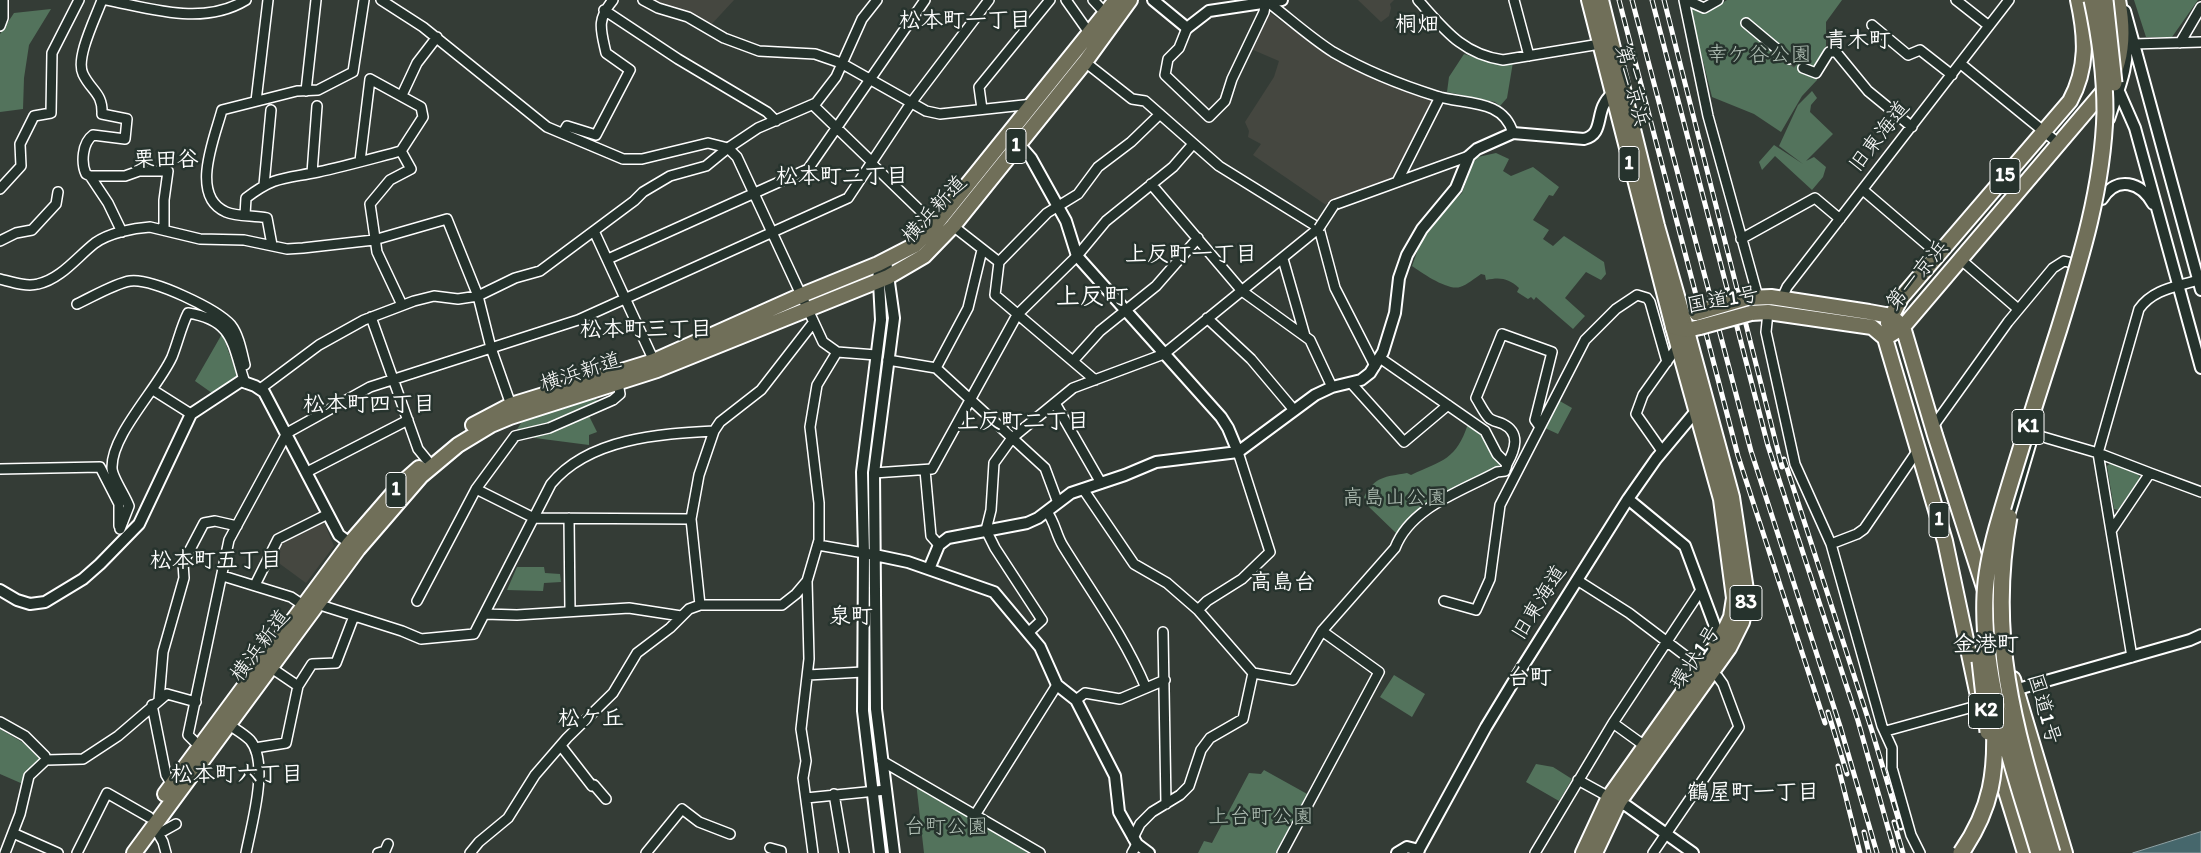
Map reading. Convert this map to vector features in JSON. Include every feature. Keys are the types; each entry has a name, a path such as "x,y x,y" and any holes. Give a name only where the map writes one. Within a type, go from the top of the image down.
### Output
{"highway":[{"name":"K1","path":"2039,853 2011,760 1990,670 1984,607 1984,568 2086,242 2097,189 2103,136 2104,88 2100,44 2092,0"},
{"name":"K1","path":"2052,853 2013,716 2000,622 2001,574 2006,532 2014,492 2091,243 2104,186 2114,90 2106,0"},
{"name":"K2","path":"1961,853 1983,814 1994,776 1991,598 2000,538 2014,492"},
{"name":"K2","path":"1955,853 1979,812 1990,776 1990,753 1978,626 1984,568"}],"main road":[{"name":"横浜新道","path":"354,546 422,476 458,445 491,425 510,417 657,370 804,301 915,245 935,225 1116,0"},
{"name":"横浜新道","path":"134,853 154,826 203,750 310,605 402,483 427,460 475,424 511,405 654,361 804,301 883,279 924,256 953,226 1085,62 1130,0"},
{"name":"第二京浜","path":"1589,0 1673,327"},
{"name":"第二京浜","path":"1601,0 1657,226 1691,322"},
{"name":"第一京浜","path":"1885,338 1890,316 1901,298 2070,101 2076,90 2084,62 2084,35 2078,0"},
{"name":"第一京浜","path":"1885,338 1903,327 2058,142 2115,84 2120,55 2122,22 2119,0"},
{"name":"国道1号","path":"1673,327 1691,322 1753,297 1782,298 1890,316"},
{"name":"国道1号","path":"1691,322 1768,312 1872,327 1885,338"},
{"path":"1890,316 1903,327"},
{"name":"環状1号","path":"1691,322 1732,497 1746,590 1746,608 1742,622 1729,648 1706,670"},
{"name":"環状1号","path":"1583,853 1614,800 1706,670 1731,617 1734,590 1721,499 1673,327"},
{"name":"国道1号","path":"1903,327 1932,428 1984,568 2016,689 2065,853"},
{"name":"1","path":"1885,338 1955,580 1980,705 2025,853"},
{"name":"横浜新道","path":"122,853 154,826 172,785 228,724 270,667 310,605"},
{"name":"環状1号","path":"1595,853 1614,800"}],"street":[{"path":"0,26 3,18 3,0"},
{"path":"0,189 21,166 20,144 34,116 51,113 52,53 79,0"},
{"path":"102,0 81,58 82,73 103,101 102,114 128,119 125,139 93,135 88,139 85,144 84,164 86,174 90,176 108,203 122,232"},
{"path":"107,0 164,11 197,14 221,12 246,0"},
{"path":"164,0 164,11"},
{"path":"256,101 268,0"},
{"path":"306,91 316,0"},
{"path":"272,245 268,218 225,212 216,205 209,195 206,182 206,168 222,110 256,101 318,90 356,71 364,0"},
{"path":"381,0 402,11 437,37 547,127 623,159 642,159 708,143 728,148 737,157 823,342 837,352 876,355"},
{"path":"563,133 567,126 596,135 630,70 606,54 600,24 604,10 613,0"},
{"path":"643,0 658,8 688,17 724,38 759,51 815,54 841,63 926,111 940,114 1033,104"},
{"path":"260,389 319,344 339,335 351,325 402,305 434,296 458,299 478,296 515,278 540,271 634,201 643,192 670,176 706,166 728,148 758,128 813,104 836,77 862,19 877,0"},
{"path":"608,259 808,169 925,0"},
{"path":"203,750 188,735 223,576 229,540 287,433 370,387 578,320 848,198 912,103 989,0"},
{"path":"982,110 979,87 1050,0"},
{"path":"1066,0 1090,34"},
{"path":"1093,0 1106,14"},
{"path":"1153,0 1186,28"},
{"path":"1267,2 1225,101 1209,117 1164,75 1168,59 1179,48 1186,28 1209,11 1267,2 1282,0"},
{"path":"1418,0 1455,40 1468,50 1503,60 1600,44"},
{"path":"1514,0 1529,56"},
{"path":"1685,0 1704,8 1718,0"},
{"path":"1685,0 1706,106 1741,239 1753,297"},
{"path":"1956,0 1989,26"},
{"name":"旧東海道","path":"1782,298 1787,288 1961,64 2008,0"},
{"path":"2119,0 2134,44 2200,285 2178,286 2152,294 2139,309 2098,453 2132,657"},
{"path":"1267,2 1332,51 1362,67 1440,97 1495,108 1506,118 1513,133"},
{"path":"2180,43 2201,8"},
{"path":"604,10 678,59 768,112 776,121"},
{"path":"1746,23 1789,59"},
{"path":"1872,24 1908,56 1920,50 1952,75"},
{"path":"2084,35 2115,84 2135,128 2201,368"},
{"path":"402,96 417,63 437,37"},
{"path":"2134,44 2201,42"},
{"path":"1803,68 1816,73 1829,52 1836,52 1868,91 1912,127"},
{"path":"1085,62 1132,99 1145,101 1219,166 1319,228 1335,288 1378,362 1448,405 1485,431 1497,454 1514,477"},
{"path":"1961,64 2058,142"},
{"path":"245,215 246,198 264,185 286,176 312,173 401,151 423,118 421,107 368,77 360,161"},
{"path":"1984,568 1992,523 2085,222 2115,84"},
{"path":"929,570 939,545 948,538 1027,523 1047,512 1071,493 1125,476 1156,462 1238,452 1315,396 1332,387 1362,380 1378,362 1395,314 1399,278 1408,255 1422,229 1439,206 1456,188 1470,156 1477,149 1513,133 1591,138 1596,131 1602,104 1612,94"},
{"path":"1397,182 1440,97"},
{"path":"813,104 935,225"},
{"path":"312,173 317,106"},
{"path":"264,185 271,110"},
{"path":"1095,380 995,295 1000,262 1057,205 1078,194 1098,167 1131,142 1160,114"},
{"path":"1018,143 1031,158 1066,220 1077,256 1221,417 1238,452 1270,552 1242,579 1206,601 1198,610"},
{"path":"874,473 932,469 1017,315 1077,256 1106,221 1173,167 1193,144"},
{"path":"401,151 411,170 390,180 370,204 377,252 402,305"},
{"path":"1028,633 1042,620 995,548 986,530 991,510 994,463 1012,438 1073,388 1164,354 1207,318 1284,259 1319,228 1334,205 1470,156"},
{"path":"1984,568 2005,526 2092,243 2102,199 2102,186 2097,166"},
{"path":"90,176 125,176 139,171 168,171 164,200 164,230"},
{"path":"1151,184 1242,291 1310,340 1332,387"},
{"path":"2102,199 2117,185 2135,184 2151,200 2158,211"},
{"path":"1863,190 1938,255"},
{"path":"0,241 32,230 56,204 58,192"},
{"path":"1741,239 1815,198 1840,219"},
{"path":"0,279 30,285 40,284 59,274 95,243 122,232 150,226 200,239 244,240 287,249 374,240 446,219 478,296 491,348 511,405"},
{"path":"953,226 1000,262"},
{"path":"594,231 654,361"},
{"path":"1072,361 1100,331 1156,286 1198,238"},
{"path":"936,368 968,308 982,250"},
{"path":"1960,258 2018,308"},
{"path":"1284,259 1304,336"},
{"path":"1932,428 2018,308 2053,268 2064,261 2072,263"},
{"path":"880,853 863,711 864,553 862,472 881,320 882,262"},
{"path":"883,279 894,318 874,473 876,709 894,853"},
{"path":"78,304 130,280 154,284 191,299 216,313 232,326 248,383"},
{"path":"1444,602 1476,610 1490,579 1500,505 1585,340 1616,309 1637,295 1647,298 1650,302 1667,362"},
{"path":"1768,312 1766,332 1795,464 1830,544 1882,726 1886,731 1892,748 1892,768 1911,835 1920,853"},
{"path":"120,529 129,506 112,471 112,462 122,435 154,390 172,356 179,332 188,313 217,321 228,331 248,383"},
{"path":"371,317 418,449 427,460"},
{"path":"1207,318 1252,359 1294,410"},
{"path":"700,605 691,519 699,475 714,431 720,422 760,390 813,323"},
{"path":"1084,488 1134,564 1167,584 1198,610 1253,673 1293,680 1322,631 1395,548 1400,535 1417,515 1506,467 1512,454 1516,437 1505,425 1489,419 1476,398 1502,334 1552,352 1534,420 1540,427"},
{"path":"1662,451 1636,414 1643,395 1678,346"},
{"path":"813,853 803,778 806,761 801,729 810,659 807,581 818,545 818,503 810,427 811,409 817,385 837,352"},
{"path":"888,360 936,368 1045,468 1058,503"},
{"path":"0,590 17,600 30,604 45,602 83,579 123,543 139,524 191,414 240,381 248,383 264,392 340,535 354,546"},
{"path":"417,601 476,489 515,436 548,428 612,400 620,394 618,383"},
{"path":"1351,383 1404,442 1448,405"},
{"path":"154,390 191,414"},
{"path":"1055,403 1101,483"},
{"name":"旧東海道","path":"1418,851 1486,727 1628,499 1662,451 1696,411"},
{"path":"308,472 408,420"},
{"path":"223,576 291,597 310,605 402,631 421,639 474,634 552,484 563,470 578,458 600,449 638,440 714,431"},
{"path":"2033,434 2098,453 2201,492"},
{"path":"1830,544 1857,534 1864,529 1918,450"},
{"path":"0,469 100,467 119,504 120,529 123,543"},
{"path":"925,470 931,536 939,545"},
{"path":"2111,531 2150,473"},
{"path":"476,489 534,518 691,519"},
{"path":"1628,499 1685,546 1720,640"},
{"path":"1047,512 1052,518 1061,544 1132,654 1146,688"},
{"path":"254,586 278,539 328,514"},
{"path":"569,518 570,611"},
{"path":"172,785 166,775 156,703 163,652 184,578 184,564 204,523 215,521 236,526"},
{"path":"818,545 875,555 929,570 994,592 1040,647 1057,685 1076,700 1116,776 1119,812 1134,845 1149,853"},
{"path":"1577,580 1629,613 1723,684 1739,727 1653,853"},
{"path":"470,853 479,842 508,818 535,775 613,693 637,653 670,628 689,609 700,605 782,605 796,594 807,581"},
{"path":"1535,853 1613,723 1701,590"},
{"path":"485,614 517,615 629,608 681,616"},
{"path":"255,748 286,743 298,686 312,664 336,662 354,616"},
{"path":"1282,853 1379,672 1322,631"},
{"path":"1163,632 1166,804"},
{"path":"1886,731 1980,705 2016,689 2132,657 2201,635"},
{"path":"270,667 298,686"},
{"path":"808,675 863,672"},
{"path":"1134,845 1140,824 1152,812 1180,795 1189,786 1201,750 1210,738 1243,719 1253,673"},
{"path":"1076,700 1085,693 1120,699 1165,680"},
{"path":"975,815 1057,685"},
{"path":"5,853 13,833 29,776 46,760 83,759 118,736 167,694 196,702"},
{"path":"0,722 25,736 45,756 46,760"},
{"path":"1613,723 1650,750"},
{"path":"228,724 250,740 255,748 259,777 257,804 246,853"},
{"path":"561,746 592,786 594,785 606,799"},
{"path":"882,761 1040,853"},
{"path":"1578,780 1614,800 1693,853"},
{"path":"806,798 886,790"},
{"path":"77,853 107,793 154,826 166,853"},
{"path":"834,794 844,853"},
{"path":"646,853 682,809 699,822 730,834"},
{"path":"154,826 176,824"},
{"path":"13,833 58,853"},
{"path":"378,853 385,850 388,844"},
{"path":"1397,853 1407,847 1418,851"},
{"path":"770,848 781,851 781,853"}],"shaded area":[{"path":"651,0 734,0 709,27"},
{"path":"1358,0 1394,0 1390,4 1389,16 1381,22"},
{"path":"1270,13 1330,57 1363,74 1432,100 1394,177 1328,202 1326,205 1253,155 1261,144 1248,137 1249,131 1245,122 1274,77 1279,61 1251,49 1263,19"},
{"path":"324,522 334,546 306,583 272,558 281,541"}],"green space":[{"name":"幸ケ谷公園","path":"1727,0 1842,0 1826,22 1826,46 1812,74 1817,80 1802,96 1781,132 1754,114 1712,97 1689,5 1699,10 1704,10 1713,8"},
{"path":"2134,0 2198,0 2172,37 2146,37"},
{"path":"51,9 29,45 24,78 23,109 0,112 0,34 14,13"},
{"path":"1464,54 1500,65 1513,62 1507,98 1500,106 1495,102 1447,92 1449,77"},
{"path":"1812,91 1817,98 1811,105 1810,112 1833,134 1806,161 1814,157 1826,167 1823,177 1812,190 1775,156 1762,170 1759,162 1774,145 1803,164 1779,146 1798,105"},
{"path":"1496,153 1509,159 1503,171 1511,176 1533,167 1559,187 1553,196 1549,195 1533,220 1549,230 1543,239 1553,246 1564,236 1604,262 1606,274 1601,280 1586,272 1565,298 1585,316 1573,329 1536,297 1534,300 1531,297 1528,299 1517,292 1519,288 1507,280 1486,280 1485,275 1481,274 1465,285 1455,288 1435,281 1412,266 1420,244 1444,210 1462,193 1473,163 1478,157"},
{"path":"222,334 238,377 212,393 195,381"},
{"path":"594,396 598,402 585,408 597,432 589,435 589,445 535,438 516,431 521,423 530,417"},
{"path":"1558,400 1572,408 1558,434 1545,428"},
{"name":"高島山公園","path":"1468,424 1482,434 1500,465 1414,513 1397,534 1368,506 1364,497 1368,490 1381,479 1407,473 1411,475 1440,462 1459,445"},
{"path":"2111,463 2138,474 2140,478 2118,510 2114,509 2107,466"},
{"path":"517,567 544,567 545,573 560,574 561,582 544,583 543,591 507,590"},
{"path":"1394,675 1425,694 1412,717 1380,697"},
{"path":"0,729 22,742 41,757 25,776 23,784 0,774"},
{"path":"1536,764 1553,767 1572,779 1559,801 1526,782"},
{"name":"上台町公園","path":"1264,770 1309,795 1278,853 1198,853 1204,841 1212,843 1249,773 1261,774"},
{"name":"台町公園","path":"916,782 1036,853 924,853"}],"water":[{"path":"2201,832 2201,853 2133,853"}],"tunnel":[{"path":"1789,59 1803,68"}],"railway":[{"path":"1619,0 1738,456 1825,723"},
{"path":"1632,0 1751,451 1840,726 1877,853"},
{"path":"1652,0 1768,446 1858,721 1895,853"},
{"path":"1664,0 1782,467"},
{"path":"1784,459 1872,731 1901,828"},
{"path":"1828,712 1847,774"},
{"path":"1838,766 1860,853"},
{"path":"1894,822 1903,853"},
{"path":"1864,832 1869,853"}],"district":[{"name":"松本町一丁目","path":"965,21"},
{"name":"桐畑","path":"1417,25"},
{"name":"青木町","path":"1858,41"},
{"name":"栗田谷","path":"166,160"},
{"name":"松本町二丁目","path":"842,177"},
{"name":"上反町一丁目","path":"1191,255"},
{"name":"上反町","path":"1092,298"},
{"name":"松本町三丁目","path":"646,330"},
{"name":"松本町四丁目","path":"369,405"},
{"name":"上反町二丁目","path":"1023,422"},
{"name":"松本町五丁目","path":"216,561"},
{"name":"高島台","path":"1283,583"},
{"name":"泉町","path":"851,617"},
{"name":"金港町","path":"1986,645"},
{"name":"台町","path":"1530,678"},
{"name":"松ケ丘","path":"591,719"},
{"name":"松本町六丁目","path":"237,775"},
{"name":"鶴屋町一丁目","path":"1753,793"}]}
